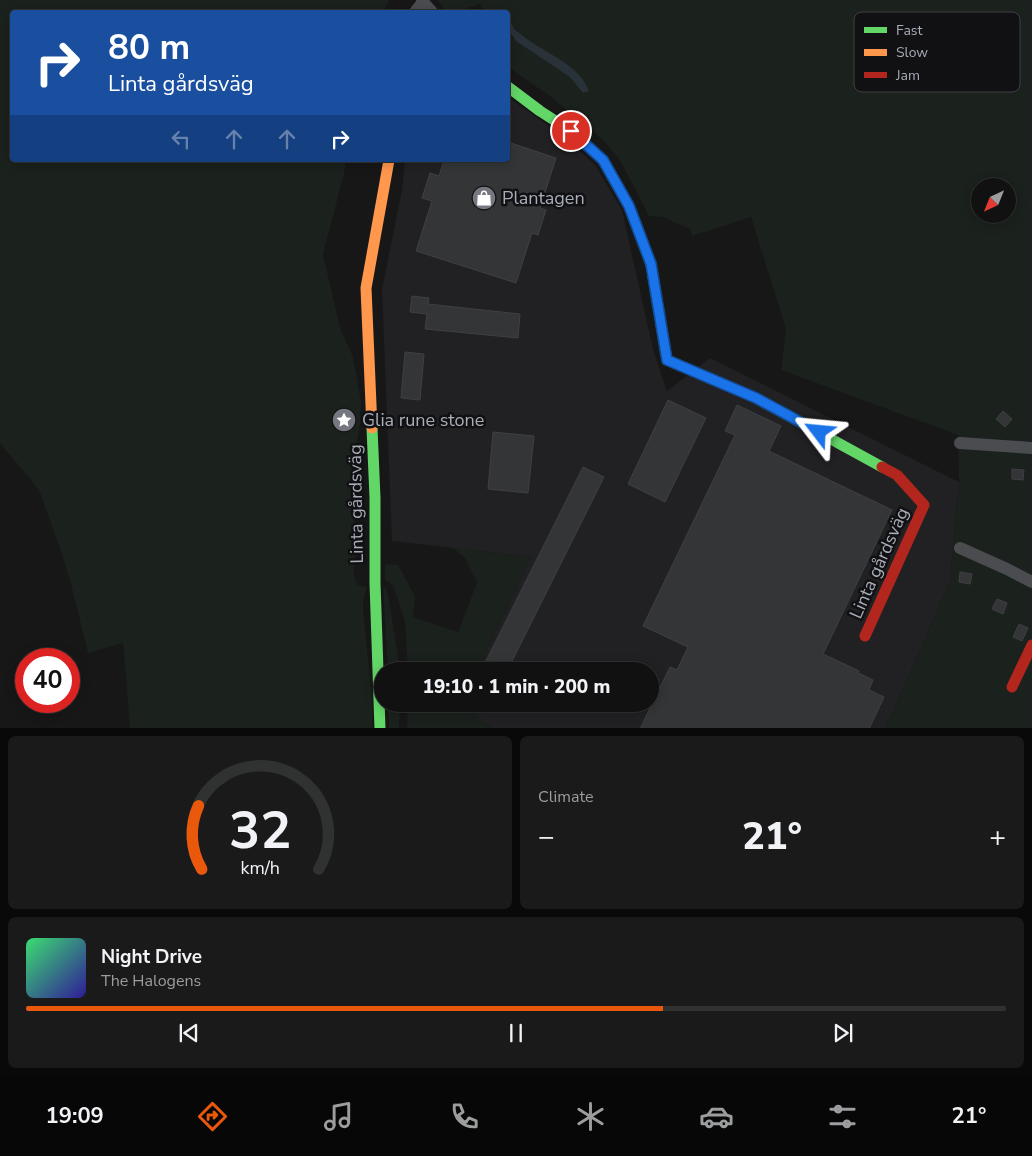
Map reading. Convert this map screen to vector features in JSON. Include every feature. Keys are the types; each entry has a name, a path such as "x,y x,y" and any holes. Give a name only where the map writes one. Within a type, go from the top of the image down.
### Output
{"street":[{"name":"Linta gårdsväg","path":"510,88 571,131 603,160 629,206 651,264 667,360 756,398 897,475 924,505 865,636"},
{"name":"Linta gårdsväg","path":"380,728 366,288 389,162"},
{"path":"960,443 1032,448"},
{"path":"960,548 1032,582"},
{"path":"1012,687 1032,645"}],"shaded area":[{"path":"0,0 389,0 384,10 10,10 10,162 346,162 323,254 340,328 353,357 361,402 352,499 355,534 354,576 358,585 367,587 363,610 372,696 372,728 130,728 123,643 88,653 71,584 39,490 0,443"},
{"path":"438,0 1032,0 1032,728 885,728 950,582 959,482 958,435 781,370 786,329 751,217 692,236 690,229 663,217 649,216 620,160 602,139 550,96 510,68 510,10 483,10 480,4 462,10 445,10"},
{"path":"510,20 515,30 561,60 578,74 589,91 583,93 570,77 516,41 510,32"},
{"path":"510,98 567,139 595,165 622,210 653,349 667,391 710,358 959,482 950,582 885,728 492,728 470,712 659,712 659,662 481,662 531,557 392,541 382,290 402,190 405,162 510,162"},
{"path":"453,548 531,557 481,662 407,662 405,621 393,585 385,580 385,564 398,565 415,596 413,617 458,632 477,583 465,558"},
{"path":"383,587 386,589 389,599 399,662 387,662"},
{"path":"389,712 400,712 399,728 389,728"},
{"path":"408,712 470,712 492,728 407,728"}],"building":[{"path":"510,143 556,158 540,208 546,210 538,235 532,233 516,283 416,251 432,201 422,198 430,173 439,176 443,162 510,162"},
{"path":"412,296 429,298 428,304 520,314 518,338 425,329 427,314 410,312"},
{"path":"405,352 424,354 420,400 401,398"},
{"path":"668,400 706,418 665,502 628,484"},
{"path":"737,405 781,426 769,451 892,510 823,654 859,671 858,673 873,680 869,690 884,697 869,728 640,728 648,712 659,712 659,690 670,667 677,670 688,647 643,626 735,435 725,431"},
{"path":"1003,411 1012,419 1005,427 996,419"},
{"path":"493,432 534,436 528,493 488,489"},
{"path":"583,467 604,477 512,662 486,662"},
{"path":"1012,469 1024,470 1023,480 1012,479"},
{"path":"960,572 972,574 970,584 959,582"},
{"path":"997,599 1007,603 1003,614 992,609"},
{"path":"1019,624 1028,628 1022,641 1013,637"}],"traffic: fast":[{"path":"510,88 571,131 603,160 629,206 651,264 667,360 756,398 882,467"},
{"path":"372,428 380,728"}],"traffic: slow":[{"path":"372,428 366,288 389,162"}],"traffic: jam":[{"path":"865,636 924,505 897,475 882,467"},
{"path":"1012,687 1032,645"}],"place":[{"name":"Plantagen","path":"484,198"},
{"name":"Glia rune stone","path":"344,420"}],"route":[{"path":"571,131 603,160 629,206 651,264 667,360 756,398 819,432"}]}
